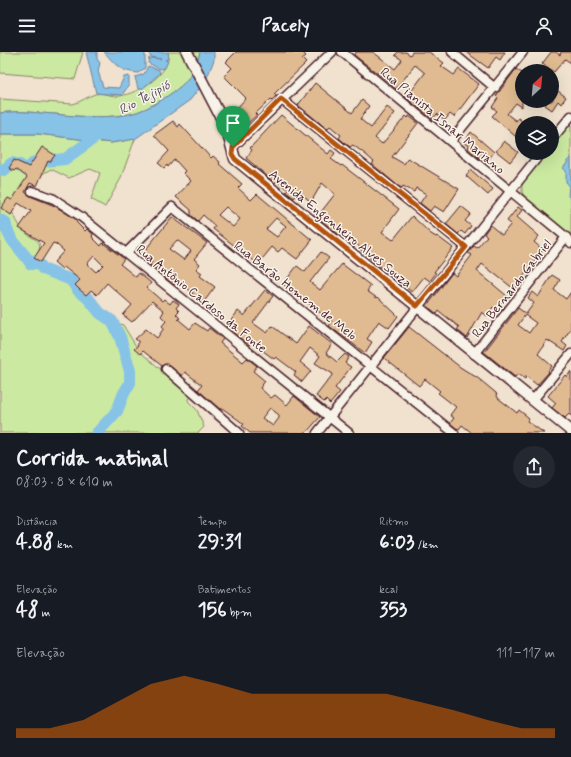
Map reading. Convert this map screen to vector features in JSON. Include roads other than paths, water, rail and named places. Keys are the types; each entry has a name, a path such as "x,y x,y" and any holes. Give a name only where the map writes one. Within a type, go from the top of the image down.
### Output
{"main road":[{"name":"Avenida Engenheiro Alves Souza","path":"187,52 215,105 233,147 232,154 235,159 571,431"}],"street":[{"path":"233,147 281,99 332,52"},
{"name":"Rua Pianista Isnar Mariano","path":"342,52 569,240"},
{"path":"452,52 495,88"},
{"path":"451,141 524,52"},
{"path":"281,99 466,247"},
{"path":"559,131 571,116"},
{"path":"317,433 417,306 535,160"},
{"name":"Rua Antônio Cardoso da Fonte","path":"32,191 54,199 127,252 349,433"},
{"name":"Rua Barão Homem de Melo","path":"127,252 172,208 371,365 454,433"},
{"name":"Rua Bernardo Gabriel","path":"474,354 569,240"},
{"path":"533,400 571,354"},
{"path":"166,369 239,433"}],"water":[{"path":"86,52 97,52 97,59 100,63 98,71 103,87 119,88 124,77 129,76 129,85 122,95 96,93"},
{"path":"104,52 145,52 145,68 138,73 126,71 118,67"},
{"path":"148,52 168,52 169,58 165,60 168,61 165,68 160,69 148,63 149,58 161,59 151,57"},
{"name":"Rio Tejipió","path":"200,52 214,52 214,60 206,80 190,100 135,139 111,143 38,134 0,134 0,113 20,112 96,117 119,116 137,112 162,100 185,82 196,66"},
{"path":"148,66 159,70 160,73 142,89 138,89 135,77 144,74"},
{"path":"571,158 571,199 568,196 569,185 566,182 566,171 563,168 567,161"}],"waterway":[{"path":"0,169 4,170 12,163 20,165 26,170 35,162 65,159 104,131"},
{"path":"0,220 5,222 12,240 31,264 36,260 43,269 71,280 78,290 88,298 100,313 112,321 120,337 130,371 130,383 124,393 117,411 97,433"}]}
